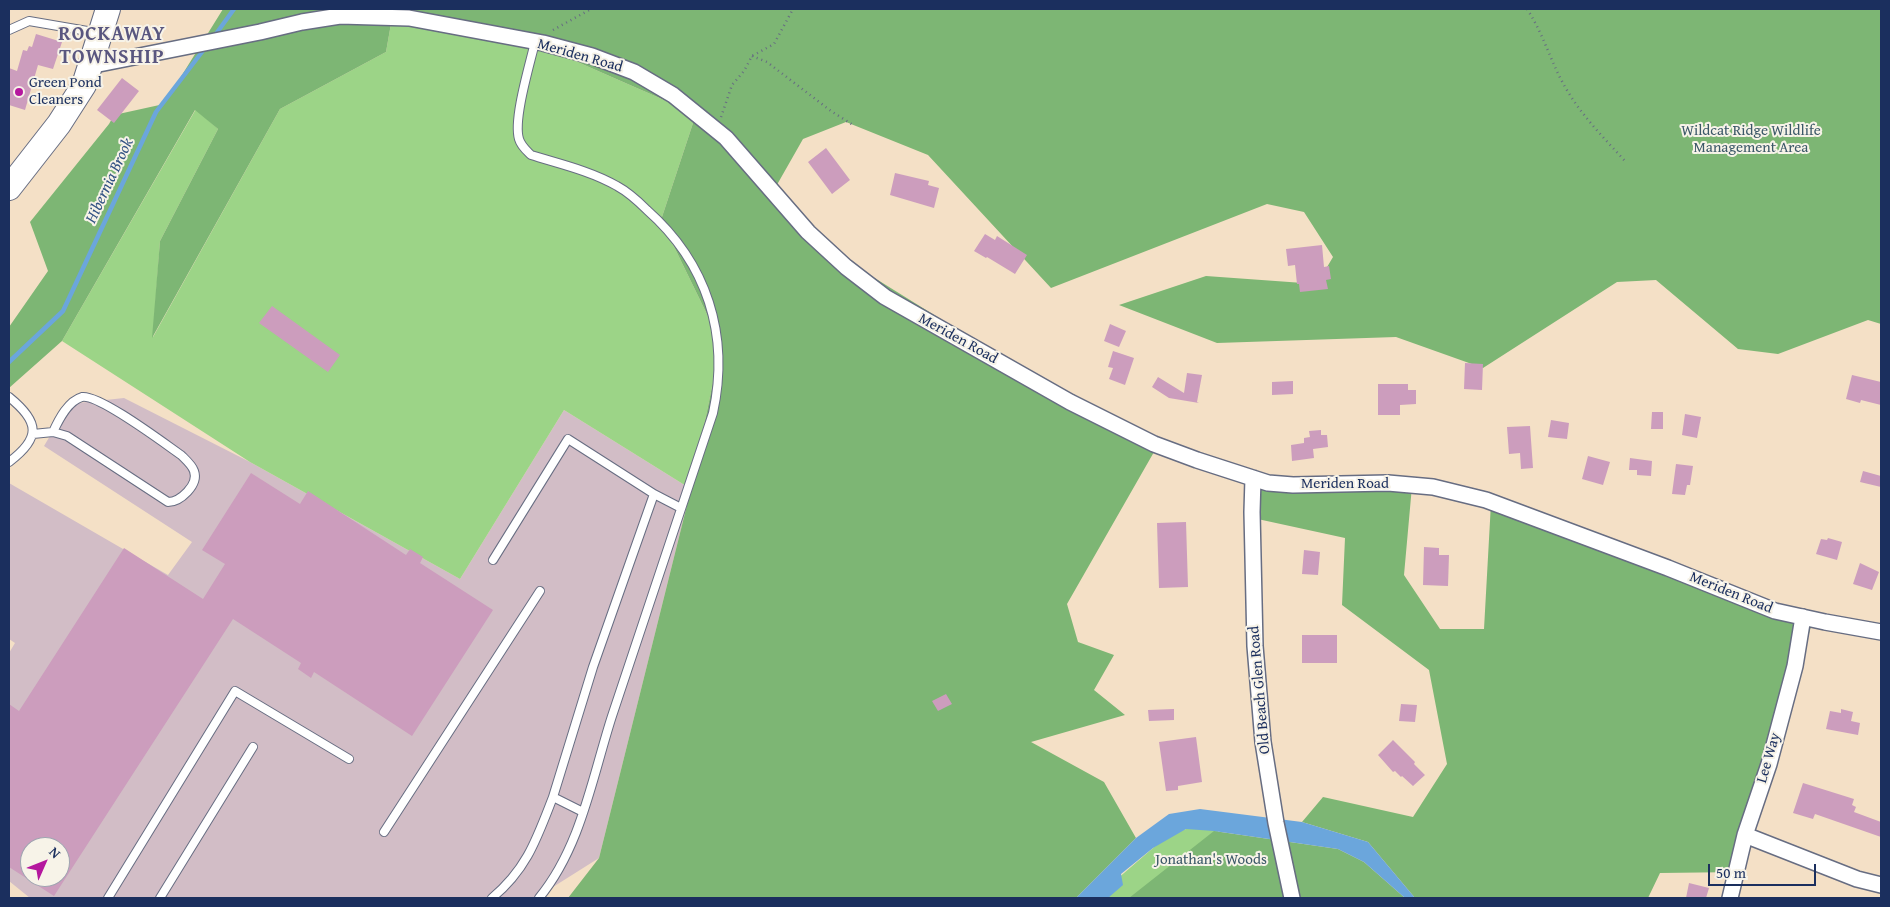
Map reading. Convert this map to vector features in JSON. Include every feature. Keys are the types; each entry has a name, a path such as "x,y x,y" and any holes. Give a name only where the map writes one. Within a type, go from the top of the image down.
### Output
{"main road":[{"path":"9,188 59,124 84,84 108,9"}],"street":[{"name":"Meriden Road","path":"89,66 302,22 340,16 409,18 534,42 592,56 634,72 673,95 726,138 808,232 846,267 885,297 1070,402 1163,447 1268,482 1293,485 1388,483 1424,487 1486,500 1668,568 1775,611 1881,632"},
{"name":"Old Beach Glen Road","path":"1253,478 1255,646 1263,742 1272,804 1292,898"},
{"name":"Lee Way","path":"1730,898 1746,835 1769,764 1795,666 1803,617"},
{"path":"1746,835 1856,878 1881,885"}],"lane":[{"path":"9,30 29,21 101,33"},
{"path":"534,42 517,124 519,139 524,148 531,155 602,178 619,187 659,220 677,240 695,268 711,306 719,347 717,394 713,413 568,853 539,898"},
{"path":"9,397 18,404 33,425 33,434 23,452 9,462"},
{"path":"33,434 54,432 67,436 168,502 174,502 180,498 194,480 195,472 190,464 181,456 113,409 89,397 81,398 73,403 59,419 54,432"},
{"path":"493,560 568,439 654,494 681,508"},
{"path":"492,898 503,889 524,865 538,836 553,796 594,664 654,494"},
{"path":"384,832 540,591"},
{"path":"108,898 235,691 349,759"},
{"path":"160,898 253,747"},
{"path":"553,796 582,812"}],"path":[{"path":"534,42 591,9"},
{"path":"726,138 721,118 732,86 744,71 752,56 774,44 793,9"},
{"path":"1527,9 1538,25 1564,85 1582,114 1625,161"},
{"path":"752,56 767,62 853,125"}],"shaded area":[{"path":"124,398 250,462 460,579 564,410 691,489 599,858 553,887 540,898 30,898 9,881 9,653 15,643 9,639 9,483 168,575 192,542 44,446 69,404"}],"green space":[{"name":"Wildcat Ridge Wildlife Management Area","path":"223,9 1881,9 1881,324 1868,320 1778,354 1738,349 1656,280 1617,282 1483,368 1396,337 1217,343 1119,305 1206,276 1317,284 1333,257 1304,212 1267,204 1051,288 928,155 846,122 803,139 774,190 836,254 1050,387 1158,445 1067,604 1078,642 1114,655 1094,690 1125,715 1031,742 1104,782 1136,838 1076,898 568,898 599,858 691,489 721,343 661,220 696,114 532,42 392,18 386,52 280,109 152,338 160,241 218,129 195,110 62,341 9,388 9,327 48,271 30,222 109,124 114,115 164,104"},
{"path":"392,18 532,42 696,114 661,220 721,343 691,489 564,410 460,579 250,462 62,341 196,109 218,129 160,241 153,337 280,109 386,52"},
{"path":"1257,481 1412,486 1404,575 1440,629 1484,629 1491,503 1812,623 1740,872 1660,873 1648,898 1415,898 1368,842 1302,822 1323,797 1413,817 1447,764 1429,670 1342,605 1345,538 1253,518"},
{"name":"Jonathan's Woods","path":"1208,821 1282,898 1095,898 1167,836"},
{"path":"1214,831 1338,849 1364,862 1405,898 1129,898"}],"water":[{"path":"1200,809 1302,822 1368,842 1415,898 1405,898 1364,862 1338,849 1214,831 1186,829 1153,848 1121,874 1123,885 1108,898 1076,898 1136,838 1169,814"}],"building":[{"path":"36,34 62,42 53,69 38,65 25,110 9,105 9,68 17,71 23,50 27,51 29,46 32,47"},
{"path":"122,78 139,91 114,123 97,110"},
{"path":"826,148 850,180 832,194 808,162"},
{"path":"895,173 929,181 928,185 939,188 934,208 890,195"},
{"path":"985,234 995,240 997,236 1027,255 1015,274 974,251"},
{"path":"1322,245 1324,267 1329,266 1331,279 1326,280 1328,289 1300,292 1295,265 1288,266 1286,249"},
{"path":"272,306 340,355 328,372 259,323"},
{"path":"1110,324 1126,331 1119,347 1104,341"},
{"path":"1113,351 1134,358 1125,385 1109,379 1113,368 1108,367"},
{"path":"1465,363 1483,364 1482,390 1464,389"},
{"path":"1187,373 1202,375 1197,402 1199,403 1169,398 1152,387 1158,377 1184,393"},
{"path":"1852,375 1881,382 1881,405 1861,400 1860,403 1846,399"},
{"path":"1293,381 1293,394 1272,395 1272,382"},
{"path":"1378,384 1408,384 1408,390 1416,390 1416,404 1400,405 1400,415 1378,415"},
{"path":"1652,412 1663,412 1663,429 1651,429"},
{"path":"1685,414 1701,417 1697,438 1682,435"},
{"path":"1551,420 1569,423 1567,439 1548,437"},
{"path":"1530,426 1533,468 1521,469 1520,453 1509,454 1507,427"},
{"path":"1321,430 1321,435 1327,435 1328,447 1313,449 1314,458 1292,461 1291,445 1304,443 1304,438 1310,437 1309,431"},
{"path":"1588,456 1610,462 1603,485 1582,479"},
{"path":"1630,458 1652,461 1651,476 1637,475 1637,470 1629,470"},
{"path":"1676,464 1693,466 1690,485 1687,485 1685,495 1672,494"},
{"path":"1863,471 1881,476 1881,487 1860,482"},
{"path":"251,473 300,504 308,491 406,555 410,549 423,557 420,563 493,610 412,736 314,672 311,678 298,669 301,663 233,619 70,871 70,837 20,837 20,874 9,867 9,704 19,711 124,548 203,599 225,564 202,550"},
{"path":"1186,522 1188,587 1159,588 1157,523"},
{"path":"1828,538 1842,542 1837,560 1816,554 1821,539 1827,540"},
{"path":"1424,547 1439,548 1439,555 1449,555 1448,586 1423,585"},
{"path":"1304,550 1320,552 1318,575 1302,574"},
{"path":"1860,563 1879,572 1872,590 1853,584"},
{"path":"1302,635 1337,635 1337,663 1302,663"},
{"path":"946,694 952,704 938,711 932,701"},
{"path":"1401,704 1417,705 1415,722 1399,721"},
{"path":"1174,709 1174,720 1149,721 1148,710"},
{"path":"1841,709 1853,712 1851,721 1860,723 1858,735 1826,729 1830,711 1841,713"},
{"path":"1196,737 1202,782 1178,786 1178,790 1166,791 1159,742"},
{"path":"1393,740 1425,775 1413,786 1395,771 1393,772 1378,755"},
{"path":"1803,783 1854,799 1852,805 1856,807 1854,812 1881,822 1881,837 1815,814 1813,819 1793,813"},
{"path":"1689,883 1709,888 1706,898 1686,898"},
{"path":"40,887 60,887 54,896"}],"waterway":[{"name":"Hibernia Brook","path":"213,38 234,9"},
{"name":"Hibernia Brook","path":"9,362 63,311 156,112 205,48"}],"place":[{"name":"Green Pond Cleaners","path":"19,92"}],"district":[{"name":"ROCKAWAY TOWNSHIP","path":"112,46"}]}
